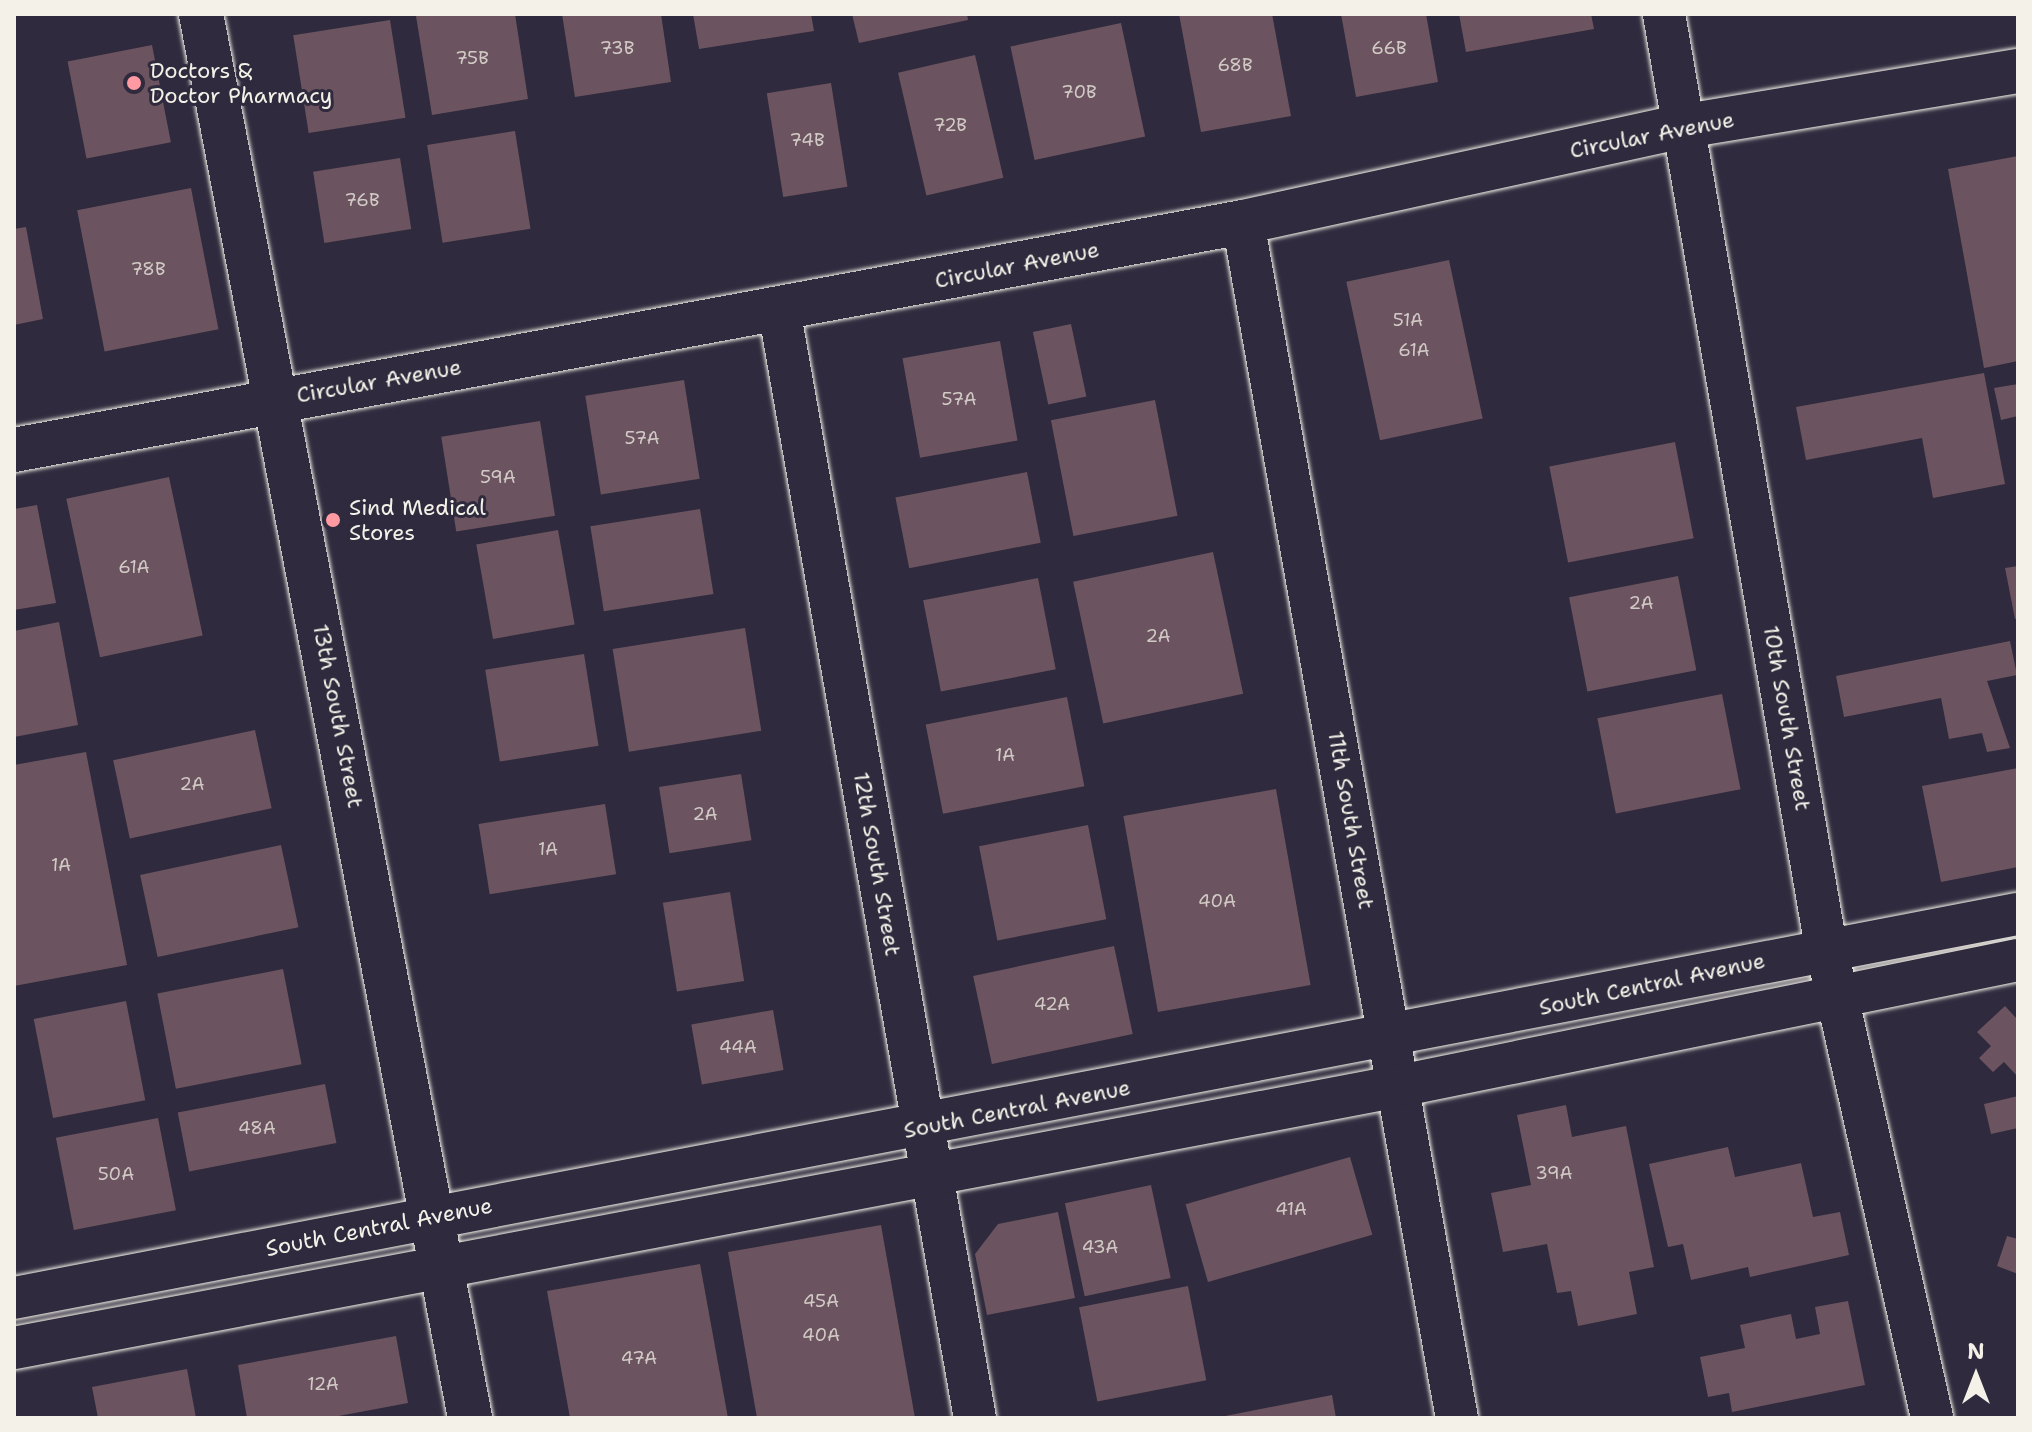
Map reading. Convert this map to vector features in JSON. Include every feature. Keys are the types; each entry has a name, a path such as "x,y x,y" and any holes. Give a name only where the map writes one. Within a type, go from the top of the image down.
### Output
{"street":[{"name":"13th South Street","path":"201,14 434,1215 470,1418"},
{"name":"10th South Street","path":"1664,14 1826,947 1932,1418"},
{"name":"Circular Avenue","path":"14,450 1243,222 1685,126 2018,71"},
{"name":"11th South Street","path":"1243,222 1457,1418"},
{"name":"12th South Street","path":"779,309 975,1418"},
{"name":"South Central Avenue","path":"14,1298 434,1215 1391,1039 1826,947 2018,914"},
{"path":"14,1348 1399,1086 2018,960"}],"building":[{"path":"515,14 528,99 432,115 416,16"},
{"path":"562,14 661,14 671,82 575,97"},
{"path":"693,14 811,14 814,31 699,49"},
{"path":"852,14 967,14 968,20 859,43"},
{"path":"1179,14 1272,14 1291,116 1201,132"},
{"path":"1341,14 1426,14 1438,82 1356,97"},
{"path":"1459,14 1591,14 1594,29 1466,52"},
{"path":"390,20 405,118 309,133 293,35"},
{"path":"1121,23 1145,136 1035,160 1010,46"},
{"path":"152,45 171,142 86,159 68,61"},
{"path":"975,55 1003,178 926,196 898,73"},
{"path":"831,83 847,187 783,197 767,93"},
{"path":"515,131 530,229 443,243 427,145"},
{"path":"2018,156 2018,361 1984,368 1948,169"},
{"path":"400,158 411,229 324,243 313,172"},
{"path":"191,188 218,329 105,351 77,210"},
{"path":"26,227 43,319 14,325 14,229"},
{"path":"1449,260 1483,418 1380,440 1346,282"},
{"path":"1071,324 1086,396 1048,404 1033,332"},
{"path":"1000,341 1018,440 920,458 903,358"},
{"path":"1984,373 2005,484 1933,498 1922,438 1806,460 1796,407"},
{"path":"684,380 700,479 601,494 585,396"},
{"path":"2018,384 2018,416 2001,420 1994,388"},
{"path":"1155,400 1178,516 1073,536 1051,420"},
{"path":"540,421 555,516 456,531 441,437"},
{"path":"1675,442 1694,538 1568,563 1549,466"},
{"path":"1027,472 1041,543 909,568 895,498"},
{"path":"169,477 203,635 100,657 66,499"},
{"path":"37,505 56,603 14,610 14,509"},
{"path":"700,509 713,594 604,611 590,526"},
{"path":"558,530 575,625 493,639 476,544"},
{"path":"1213,552 1243,694 1103,724 1073,582"},
{"path":"2018,566 2018,619 2015,619 2005,568"},
{"path":"1678,576 1696,670 1587,691 1569,597"},
{"path":"1038,578 1056,669 941,692 923,600"},
{"path":"59,622 78,725 14,737 14,631"},
{"path":"745,628 761,731 629,752 613,649"},
{"path":"2010,641 2017,675 1987,681 2010,748 1987,752 1982,733 1949,739 1941,698 1844,717 1836,676"},
{"path":"584,654 599,746 500,761 485,670"},
{"path":"1722,694 1741,789 1616,813 1597,718"},
{"path":"1067,697 1084,786 943,814 926,724"},
{"path":"255,730 272,808 130,838 113,760"},
{"path":"86,752 127,965 14,986 14,765"},
{"path":"2018,768 2018,867 1941,882 1922,786"},
{"path":"741,774 751,840 670,853 659,787"},
{"path":"1276,789 1311,985 1158,1012 1123,816"},
{"path":"605,804 616,874 490,894 479,824"},
{"path":"1088,825 1106,919 997,940 979,846"},
{"path":"281,845 298,927 158,957 140,875"},
{"path":"730,892 744,981 677,992 663,903"},
{"path":"1114,946 1133,1034 992,1064 973,976"},
{"path":"283,969 302,1064 176,1089 157,993"},
{"path":"126,1001 145,1100 53,1118 34,1019"},
{"path":"2005,1006 2018,1020 2018,1077 2004,1062 1993,1072 1979,1058 1991,1046 1977,1032"},
{"path":"773,1010 784,1070 702,1084 691,1024"},
{"path":"325,1084 336,1143 189,1172 178,1113"},
{"path":"2018,1096 2018,1128 1991,1134 1984,1104"},
{"path":"1566,1105 1572,1137 1626,1126 1654,1267 1629,1272 1637,1314 1578,1326 1571,1291 1557,1293 1547,1244 1503,1252 1491,1193 1531,1185 1517,1115"},
{"path":"158,1118 176,1210 74,1230 56,1138"},
{"path":"1728,1147 1735,1177 1801,1163 1813,1217 1840,1212 1849,1255 1750,1277 1748,1267 1691,1280 1683,1244 1668,1247 1649,1164"},
{"path":"1350,1157 1372,1235 1208,1282 1186,1204"},
{"path":"1151,1185 1171,1278 1085,1296 1065,1203"},
{"path":"1058,1212 1075,1298 987,1315 975,1254 998,1224"},
{"path":"881,1225 915,1418 757,1418 728,1252"},
{"path":"2007,1236 2018,1239 2018,1274 1997,1266"},
{"path":"700,1264 728,1418 570,1418 547,1291"},
{"path":"1188,1286 1206,1380 1097,1401 1079,1307"},
{"path":"1848,1301 1865,1385 1732,1412 1729,1393 1708,1397 1700,1357 1745,1348 1740,1325 1791,1314 1796,1339 1820,1334 1815,1307"},
{"path":"396,1336 408,1403 328,1418 247,1418 238,1365"},
{"path":"187,1369 196,1418 98,1418 92,1387"},
{"path":"1332,1395 1336,1418 1220,1417"}],"place":[{"name":"Doctors & Doctor Pharmacy","path":"134,83"},
{"name":"Sind Medical Stores","path":"333,520"}]}
